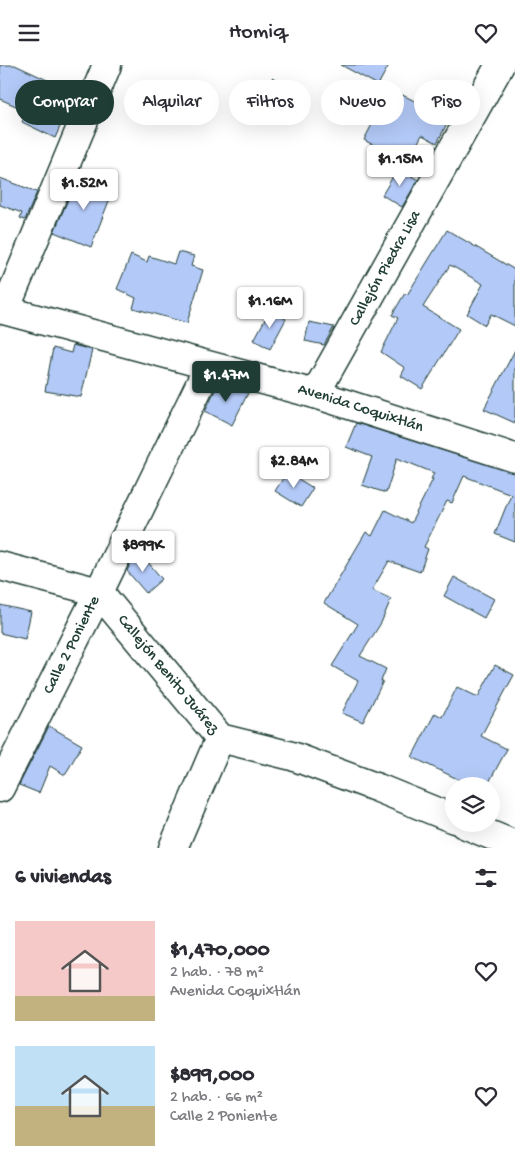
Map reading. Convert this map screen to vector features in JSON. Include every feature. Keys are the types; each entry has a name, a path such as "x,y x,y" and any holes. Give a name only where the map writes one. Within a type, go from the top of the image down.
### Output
{"street":[{"path":"2,310 107,65"},
{"name":"Callejón Piedra Lisa","path":"315,394 500,65"},
{"name":"Avenida Coquixtlán","path":"2,310 315,394 515,458"},
{"name":"Calle 2 Poniente","path":"0,788 99,592 209,366"},
{"path":"0,566 99,592"},
{"name":"Callejón Benito Juárez","path":"99,592 220,738 292,757 378,788 445,815"},
{"path":"173,848 220,738"},
{"path":"483,832 515,845"}],"building":[{"path":"0,65 15,65 47,80 15,80 15,106 0,99"},
{"path":"341,65 389,65 381,80 369,80"},
{"path":"404,96 414,101 414,125 446,125 437,143 422,135 407,163 364,140 372,125 404,125"},
{"path":"28,125 61,125 55,138"},
{"path":"398,168 418,180 402,207 382,195"},
{"path":"79,174 114,188 91,247 54,232"},
{"path":"0,178 37,192 25,220 20,218 22,213 0,205"},
{"path":"447,230 515,270 515,326 491,314 485,325 467,314 483,284 450,265 423,307 459,329 422,389 401,376 405,368 381,352 398,318 392,315 405,293 407,295"},
{"path":"178,252 194,256 191,266 203,270 187,323 133,308 136,298 117,289 131,255 147,262 149,256 174,264"},
{"path":"270,310 286,319 270,349 254,340"},
{"path":"309,322 334,327 324,345 305,341"},
{"path":"73,345 92,350 81,397 45,391 53,348 71,353"},
{"path":"515,350 515,423 484,409"},
{"path":"218,384 248,393 232,425 205,411"},
{"path":"356,423 515,473 515,542 495,534 511,494 464,476 452,503 447,501 424,547 428,549 420,572 389,561 372,590 391,599 381,623 360,656 386,669 381,681 383,681 363,722 342,713 358,681 332,666 358,624 324,603 366,532 372,536 385,510 411,523 433,479 431,479 434,473 397,458 386,493 362,485 372,457 346,447"},
{"path":"287,472 313,488 301,507 275,491"},
{"path":"137,549 162,579 146,593 127,571"},
{"path":"454,577 494,599 484,618 444,596"},
{"path":"0,605 31,612 25,639 0,633"},
{"path":"495,665 514,675 481,736 507,749 492,777 453,777 412,757 435,713 442,717 457,687 478,697"},
{"path":"49,726 82,745 65,775 50,766 39,793 19,785"}]}
